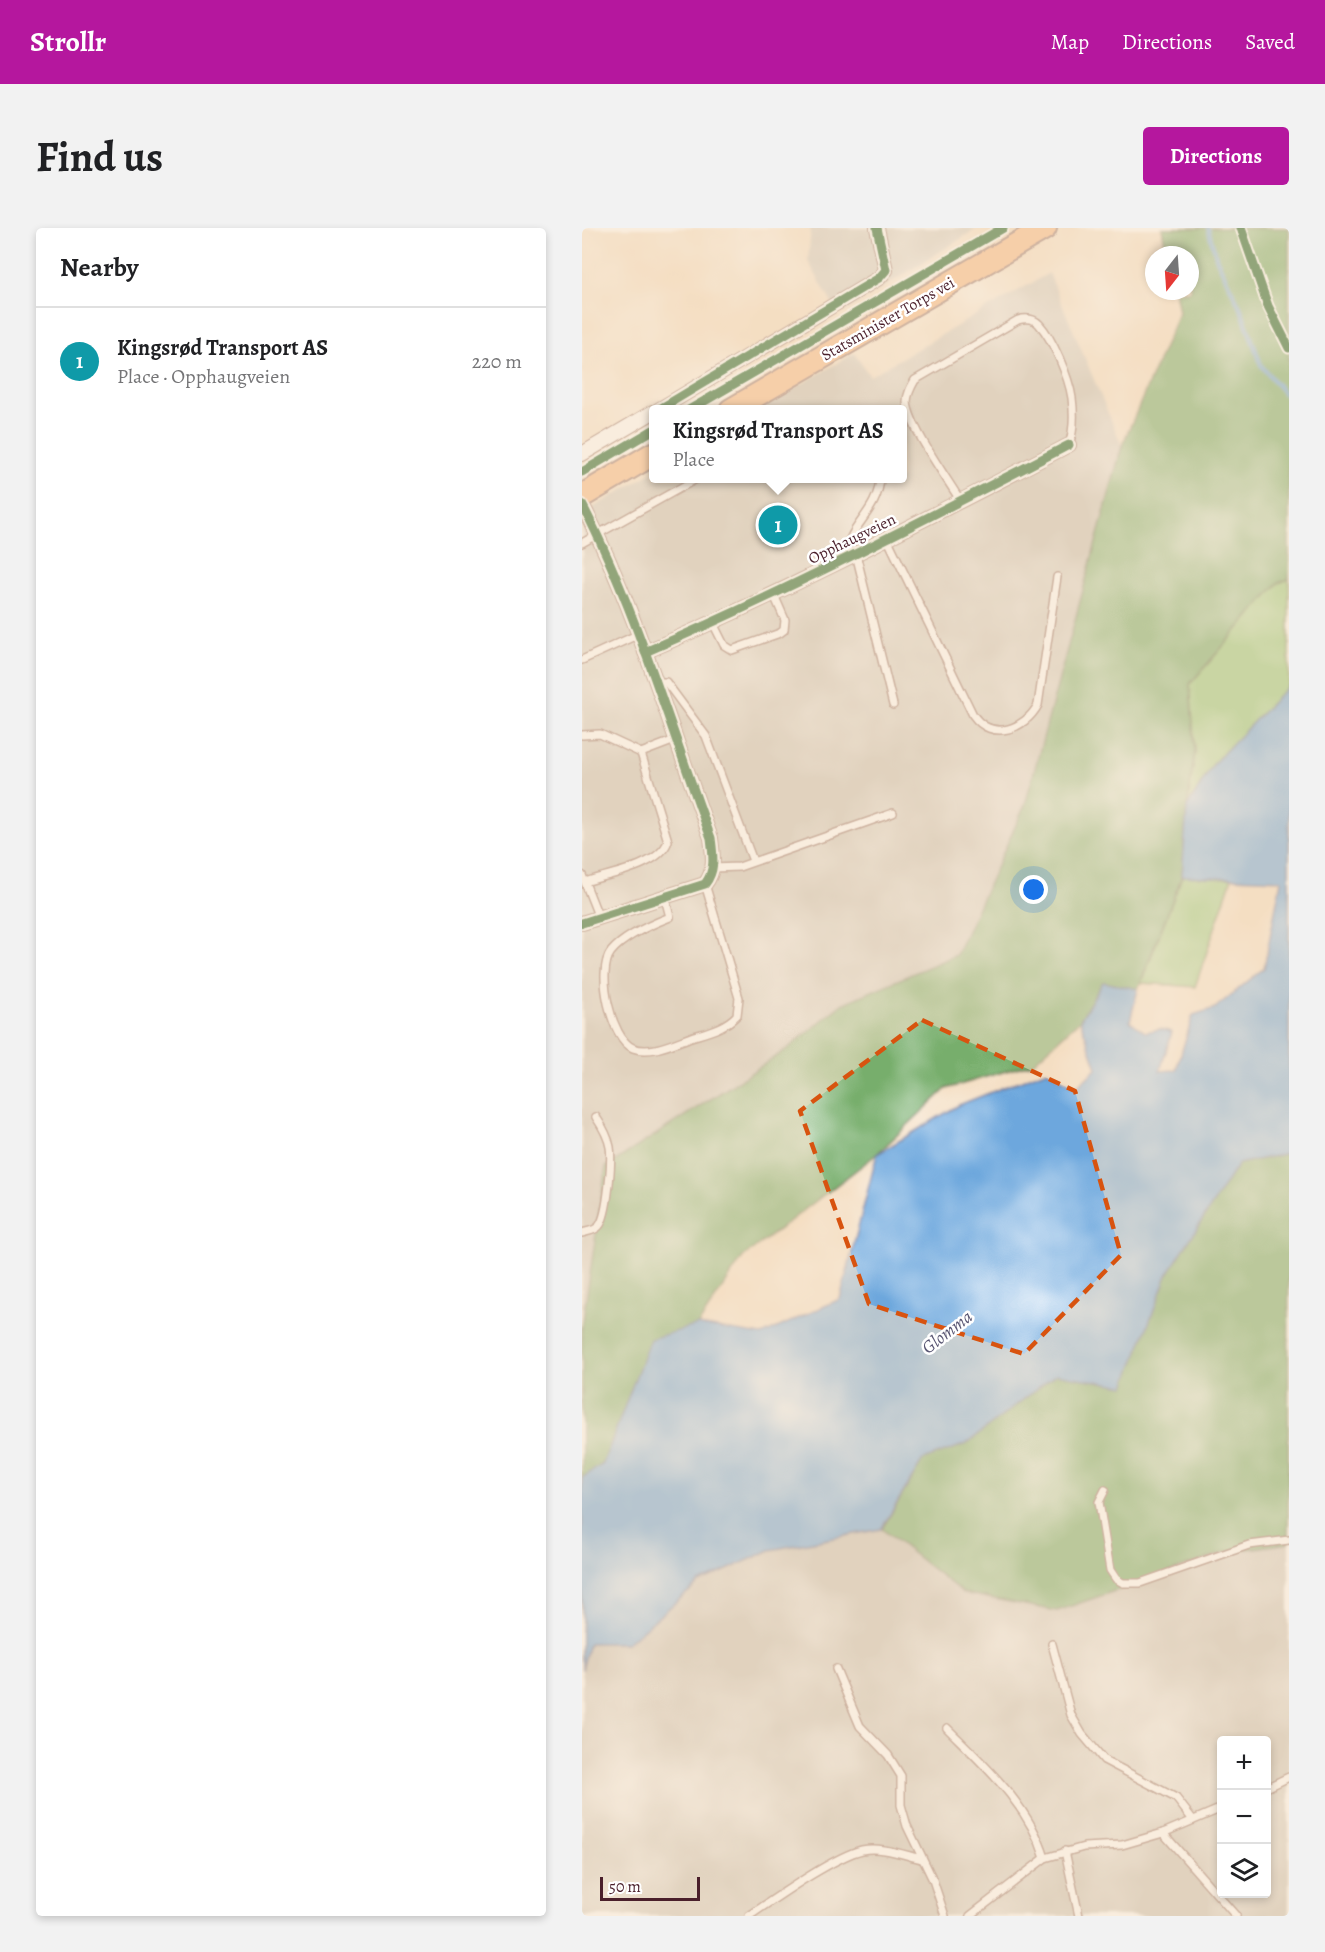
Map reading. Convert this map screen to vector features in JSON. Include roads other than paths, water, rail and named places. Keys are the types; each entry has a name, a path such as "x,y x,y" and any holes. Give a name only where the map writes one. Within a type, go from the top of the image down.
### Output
{"highway":[{"name":"Statsminister Torps vei","path":"740,405 1045,228"},
{"path":"582,496 649,457"}],"street":[{"path":"666,405 879,278 886,270 877,228"},
{"path":"582,454 649,415"},
{"name":"Opphaugveien","path":"645,652 774,595 888,540 960,500 1069,445"},
{"path":"582,504 597,534 645,652 711,838 713,868 711,877 705,884 582,923"}],"lane":[{"path":"960,500 914,422 907,400 909,391 915,380 1018,320 1026,318 1040,324 1064,369 1072,397 1072,434 1069,445"},
{"path":"582,543 689,483"},
{"path":"879,483 875,503 847,545 893,705"},
{"path":"888,540 973,715 980,724 989,728 1016,728 1030,719 1038,705 1057,577"},
{"path":"713,623 724,645 732,650 780,633 784,630 785,620 774,595"},
{"path":"582,660 637,635"},
{"path":"655,682 666,682 706,736 753,861"},
{"path":"582,735 600,734 641,753 675,740"},
{"path":"599,918 584,879 648,861 665,850 668,841 641,753"},
{"path":"713,868 729,869 893,813"},
{"path":"664,898 670,917 645,927 617,946 607,962 606,999 620,1038 636,1049 662,1047 720,1027 737,1015 739,998 705,884"},
{"path":"582,899 591,897"},
{"path":"582,1233 594,1230 600,1225 607,1198 610,1148 604,1130 596,1117"},
{"path":"1105,1490 1099,1502 1106,1552 1113,1575 1123,1583 1140,1583 1249,1545 1289,1540"},
{"path":"1052,1644 1071,1715 1082,1734 1104,1760 1176,1798 1193,1820"},
{"path":"836,1669 860,1726 888,1755 901,1776 901,1805 907,1826 933,1880 945,1916"},
{"path":"947,1728 1009,1791 1031,1828 1045,1858"},
{"path":"1271,1786 1289,1777"},
{"path":"970,1916 1045,1858 1084,1847 1122,1845 1163,1833 1217,1810"},
{"path":"1163,1833 1236,1916"},
{"path":"749,1916 837,1862 862,1850 882,1850 922,1859"},
{"path":"1065,1851 1079,1916"}],"water":[{"name":"Glomma","path":"1289,685 1289,1153 1238,1164 1167,1275 1125,1386 1056,1374 966,1444 923,1460 881,1529 770,1550 699,1583 627,1643 589,1643 582,1670 582,1478 603,1464 650,1339 698,1325 762,1335 840,1299 877,1154 959,1105 1047,1070 1076,1088 1097,1068 1080,1020 1103,982 1138,989 1130,1021 1145,1032 1160,1029 1172,1032 1160,1071 1176,1070 1193,1015 1215,1008 1264,968 1281,880 1182,876 1187,807 1214,763"}],"waterway":[{"path":"1208,228 1217,260 1241,309 1261,365 1289,399"}],"place":[{"name":"Kingsrød Transport AS","path":"778,525"}]}
